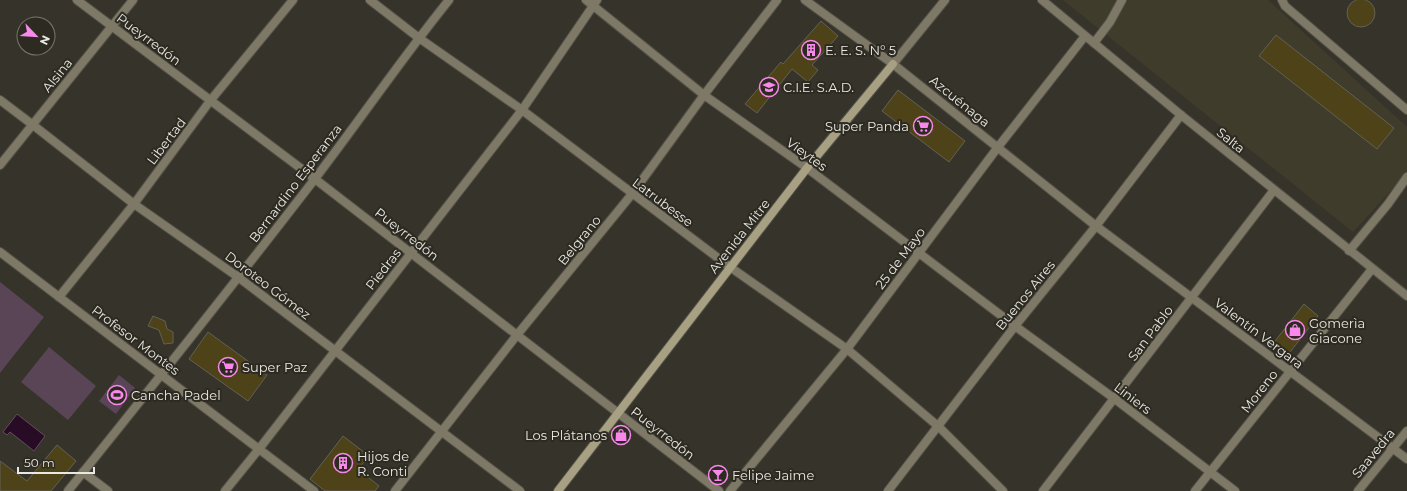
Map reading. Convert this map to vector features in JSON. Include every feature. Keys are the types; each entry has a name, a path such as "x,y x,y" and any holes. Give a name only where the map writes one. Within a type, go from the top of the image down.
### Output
{"main road":[{"name":"Avenida Mitre","path":"558,491 807,168 893,64"}],"street":[{"name":"Pueyrredón","path":"77,0 315,179 719,491"},
{"name":"Alsina","path":"0,165 133,0"},
{"name":"Libertad","path":"59,297 134,204 210,101 293,0"},
{"name":"Latrubesse","path":"370,0 419,38 522,110 730,268 846,349 939,427 1004,491"},
{"name":"Bernardino Esperanza","path":"68,491 315,179 419,38 449,0"},
{"name":"Belgrano","path":"396,491 517,335 632,194 704,95 777,0"},
{"name":"Azcuénaga","path":"805,0 893,64 1096,226"},
{"name":"Avenida Mitre","path":"893,64 945,0"},
{"name":"Salta","path":"1042,0 1181,115 1407,296"},
{"path":"1094,43 1110,22 1122,0"},
{"path":"1282,0 1285,6 1407,110"},
{"name":"Vieytes","path":"592,2 704,95 807,168 1015,326"},
{"name":"Piedras","path":"225,491 522,110 592,2"},
{"name":"25 de Mayo","path":"730,491 846,349 998,147 1085,36"},
{"name":"Doroteo Gómez","path":"0,100 134,204 238,276 520,491"},
{"name":"Buenos Aires","path":"888,491 939,427 1015,326 1096,226 1181,115"},
{"path":"1349,251 1388,204 1407,177"},
{"name":"San Pablo","path":"1043,491 1274,190"},
{"name":"Valentín Vergara","path":"1096,226 1407,459"},
{"name":"Profesor Montes","path":"0,252 314,491"},
{"name":"Moreno","path":"1195,491 1372,269"},
{"name":"Liniers","path":"1015,326 1115,399 1235,491"},
{"name":"Saavedra","path":"1358,491 1407,431"},
{"path":"83,472 108,491"}],"shaded area":[{"path":"1063,0 1268,0 1407,127 1407,173 1353,232"},
{"path":"0,282 44,317 0,373"},
{"path":"49,347 96,386 68,420 21,382"},
{"name":"Cancha Padel","path":"119,375 135,388 116,414 99,401"},
{"path":"17,414 45,436 34,451 10,432 7,435 3,432"}],"building":[{"path":"1361,-1 1371,3 1375,13 1371,23 1361,27 1351,23 1347,13 1351,3"},
{"name":"E. E. S. N° 5","path":"821,21 838,36 812,65 818,70 808,82 792,69 757,113 745,104 781,62 783,64"},
{"path":"1276,35 1394,128 1377,149 1259,56"},
{"name":"Super Panda","path":"898,90 965,141 949,162 882,111"},
{"name":"Gomerìa Giacone","path":"1304,304 1318,316 1287,356 1272,345"},
{"path":"153,316 165,321 167,329 173,332 173,343 164,344 159,330 148,326"},
{"name":"Super Paz","path":"208,332 267,375 248,401 189,359"},
{"name":"Hijos de R. Conti","path":"343,436 369,456 358,469 379,486 375,491 325,491 310,479"},
{"path":"57,445 76,461 51,491 0,491 0,461 27,481"}],"place":[{"name":"E. E. S. N° 5","path":"811,50"},
{"name":"C.I.E. S.A.D.","path":"769,87"},
{"name":"Super Panda","path":"923,126"},
{"name":"Gomerìa Giacone","path":"1295,330"},
{"name":"Super Paz","path":"228,367"},
{"name":"Cancha Padel","path":"117,395"},
{"name":"Los Plátanos","path":"621,435"},
{"name":"Hijos de R. Conti","path":"343,463"},
{"name":"Felipe Jaime","path":"718,475"}]}
